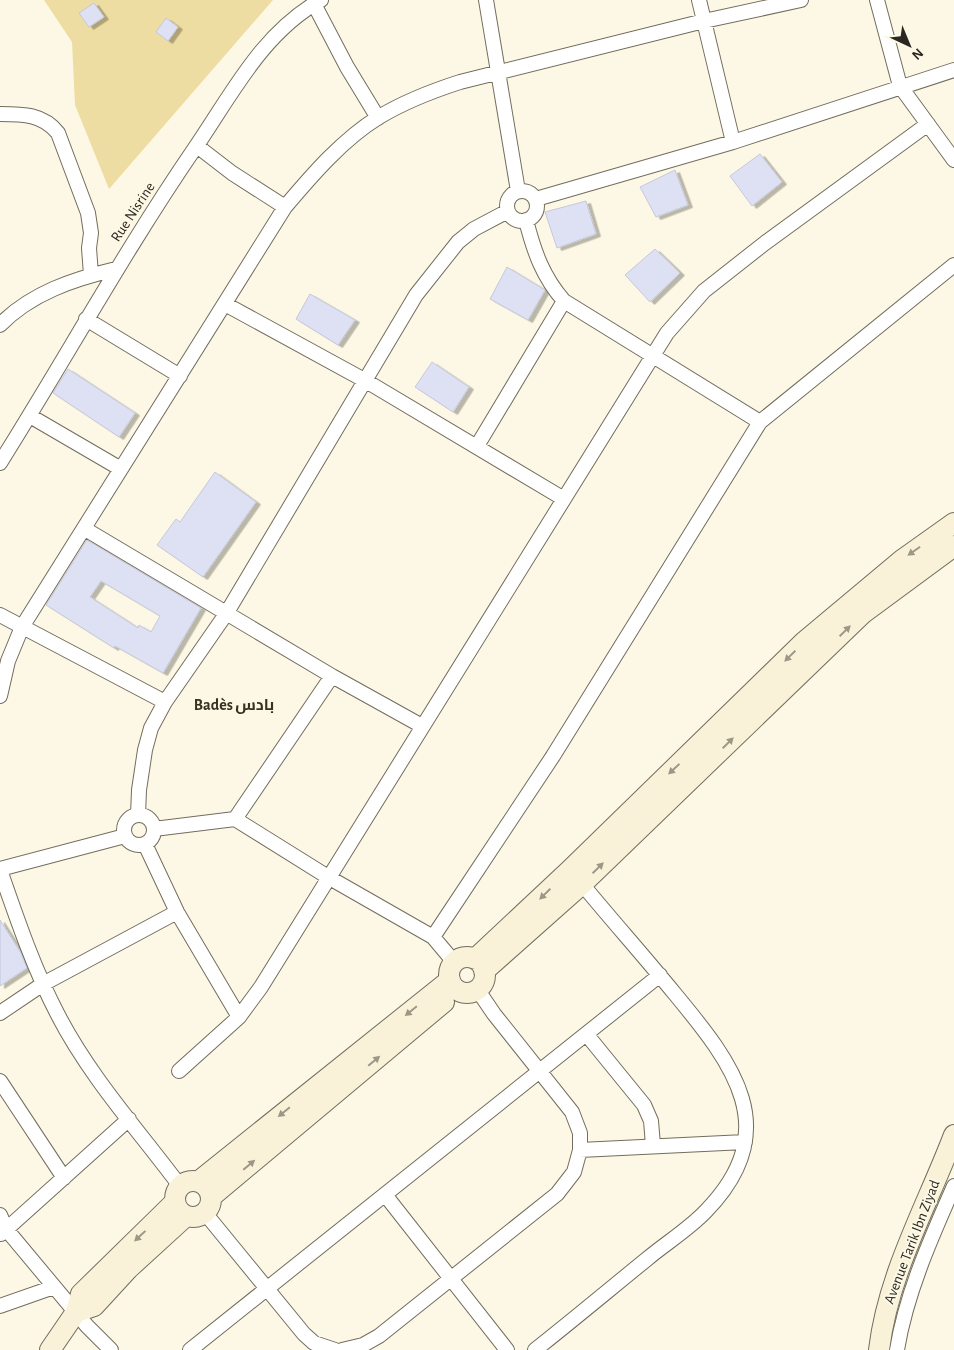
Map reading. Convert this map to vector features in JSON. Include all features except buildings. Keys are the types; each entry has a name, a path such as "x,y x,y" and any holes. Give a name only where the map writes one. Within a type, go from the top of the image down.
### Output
{"street":[{"path":"486,0 518,191"},
{"path":"698,0 733,142"},
{"path":"0,696 8,662 22,627 285,208 323,166 378,118 433,91 499,71 704,21 801,0"},
{"path":"877,0 900,86 954,160"},
{"path":"318,2 347,68 378,118"},
{"name":"Rue Nisrine","path":"0,463 30,416 116,268 249,66 275,36 318,2"},
{"path":"536,199 733,142 900,86 954,70"},
{"path":"0,114 27,115 42,118 50,122 58,132 88,213 91,233 89,248 91,275"},
{"path":"179,1071 239,1017 261,987 652,354 685,310 704,291 765,243 928,124"},
{"path":"196,146 285,208"},
{"path":"518,191 529,192 536,199 537,210 535,214 526,220 516,220 508,211 510,197 518,191"},
{"path":"138,815 139,790 145,750 151,728 165,702 226,614 401,320 438,266 458,242 474,229 508,211"},
{"path":"526,220 536,257 551,286 564,301 760,422"},
{"path":"433,937 552,756 760,422 954,265"},
{"path":"0,326 27,304 77,279 116,268"},
{"path":"477,446 564,301"},
{"path":"226,304 366,381 564,499"},
{"path":"86,319 180,376"},
{"path":"30,416 121,469"},
{"path":"576,877 804,642 902,560 954,523"},
{"path":"84,529 332,676 422,726"},
{"path":"50,1350 76,1312 94,1306 193,1199 466,975 576,877 862,614 954,546"},
{"path":"0,615 165,702"},
{"path":"235,819 332,676"},
{"path":"138,815 149,819 154,829 153,835 145,844 133,844 125,836 125,825 128,820 138,815"},
{"path":"154,829 235,819 328,877 433,937 466,975 578,1122 580,1150 574,1172 557,1194 379,1336 363,1345 342,1350"},
{"path":"125,836 0,870 23,936 59,1017 129,1119 304,1334 314,1343 334,1350"},
{"path":"145,844 176,912 239,1017"},
{"path":"536,1350 705,1212 731,1179 740,1163 745,1142 743,1103 739,1086 730,1065 660,975 576,877"},
{"path":"0,1013 43,984 176,912"},
{"path":"190,1350 386,1196 660,975"},
{"path":"587,1035 644,1105 651,1121 653,1145"},
{"path":"0,1081 64,1178"},
{"path":"3,1232 129,1119"},
{"name":"Avenue Tarik Ibn Ziyad","path":"879,1350 890,1293 911,1237 954,1135"},
{"path":"580,1150 745,1142"},
{"path":"897,1350 901,1325 936,1227 954,1186"},
{"path":"386,1196 507,1350"},
{"path":"0,1215 3,1232 111,1350"},
{"path":"0,1306 54,1287"}],"shaded area":[{"path":"44,0 273,0 109,189 75,105 72,42"}],"district":[{"name":"Badès بادس","path":"234,705"}]}
